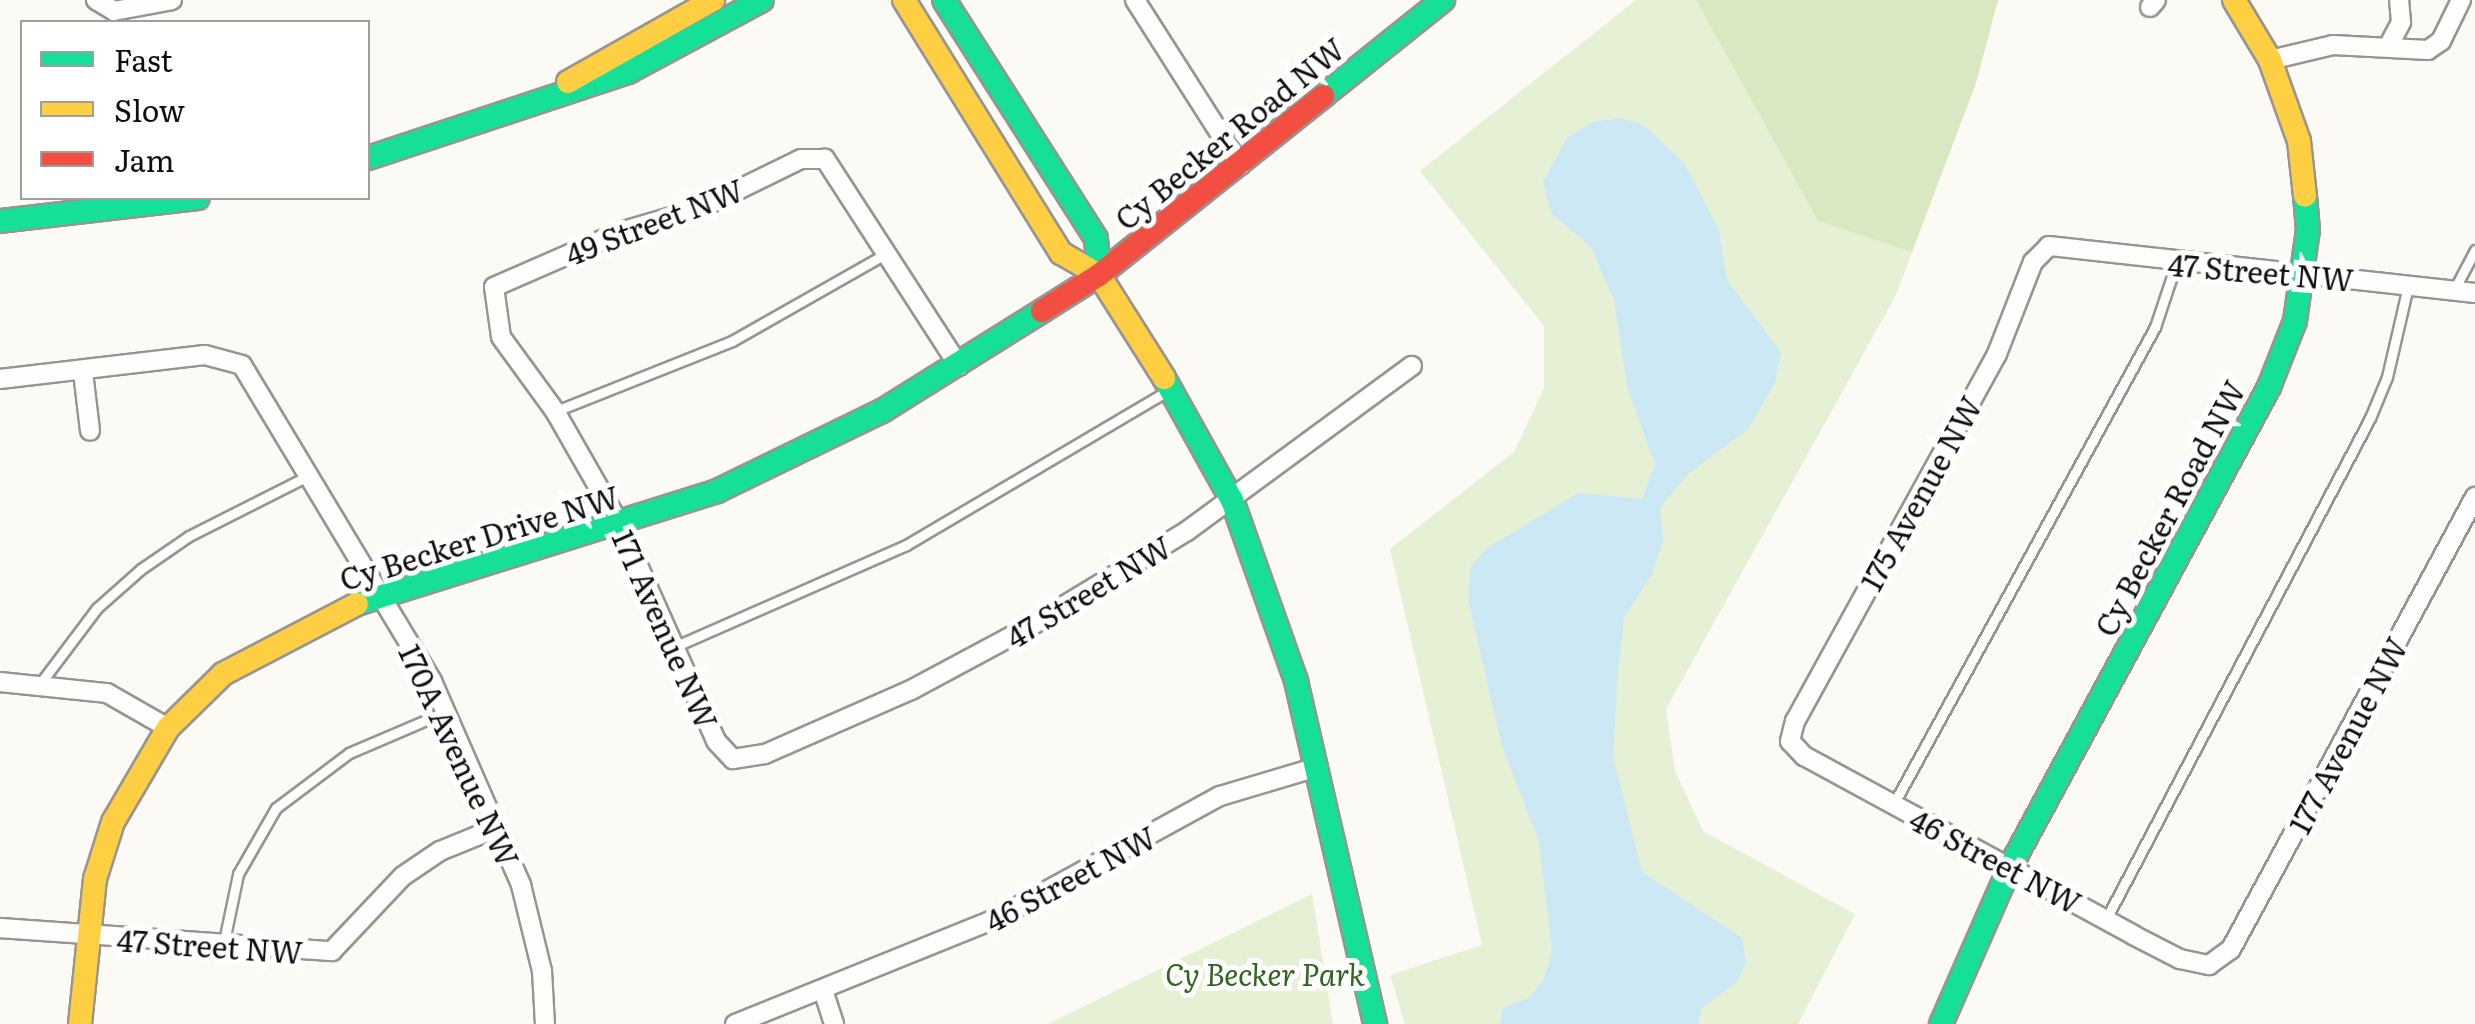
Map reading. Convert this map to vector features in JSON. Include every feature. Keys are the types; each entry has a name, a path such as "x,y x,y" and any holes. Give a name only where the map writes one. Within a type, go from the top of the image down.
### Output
{"street":[{"path":"97,3 114,11 172,0"},
{"path":"556,91 601,58 713,0"},
{"path":"370,157 556,91 628,72 762,0"},
{"path":"904,0 1062,253 1099,275"},
{"path":"944,0 1096,238 1099,275 1170,389 1232,500 1272,599 1317,767 1375,1024"},
{"path":"1135,0 1240,164"},
{"name":"Cy Becker Road NW","path":"1099,275 1443,0"},
{"name":"Cy Becker Road NW","path":"1941,1024 2010,867 2269,387 2305,276 2304,171 2270,60 2234,0"},
{"path":"2390,45 2401,22 2399,0"},
{"path":"2270,60 2333,45 2436,46 2461,0"},
{"name":"49 Street NW","path":"494,287 813,157 835,170 886,254"},
{"path":"0,222 182,200"},
{"name":"47 Street NW","path":"2049,246 2176,264 2408,283 2475,293"},
{"name":"175 Avenue NW","path":"1790,741 1794,720 1997,354 2033,262 2049,246"},
{"path":"886,254 959,366"},
{"name":"Cy Becker Drive NW","path":"80,1024 95,880 113,822 168,728 224,674 280,638 382,598 620,525 800,454 959,366 1099,275"},
{"name":"171 Avenue NW","path":"494,287 501,337 555,411 620,525 716,741 733,759"},
{"name":"170A Avenue NW","path":"83,372 226,356 242,365 382,598 445,712 532,924 544,1024"},
{"name":"47 Street NW","path":"733,759 765,754 982,654 1232,500 1412,366"},
{"path":"0,379 83,372 90,431"},
{"name":"177 Avenue NW","path":"2210,964 2231,950 2475,498"},
{"path":"0,682 107,692 168,728"},
{"name":"46 Street NW","path":"1790,741 1804,756 2106,920 2180,959 2210,964"},
{"name":"46 Street NW","path":"734,1024 824,993 997,918 1220,796 1317,767"},
{"name":"47 Street NW","path":"0,928 332,952 402,876 440,851 494,830"},
{"path":"824,993 834,1024"}],"lane":[{"path":"2455,288 2475,250"},
{"path":"555,411 732,341 886,254"},
{"path":"1893,805 2154,327 2176,264"},
{"path":"2106,920 2370,418 2388,377 2408,283"},
{"path":"676,646 790,601 906,545 1170,389"},
{"path":"38,686 87,619 141,570 189,536 308,476"},
{"path":"222,946 238,874 276,808 349,753 445,712"}],"green space":[{"path":"1636,0 1696,0 1818,221 1912,252 1896,295 1666,709 1675,771 1703,831 1855,914 1798,1024 1405,1024 1390,975 1482,945 1390,549 1514,452 1544,388 1544,326 1420,171"},
{"path":"1696,0 1998,0 1976,83 1912,252 1818,221"},
{"name":"Cy Becker Park","path":"1312,894 1333,1024 1048,1024"}],"water":[{"path":"1621,118 1645,126 1684,163 1719,230 1727,280 1781,352 1775,383 1749,428 1687,475 1660,508 1663,540 1652,574 1624,618 1613,757 1642,872 1742,938 1746,963 1737,982 1701,1009 1698,1024 1500,1024 1503,1008 1530,997 1544,979 1552,951 1539,842 1502,746 1468,600 1471,566 1487,548 1578,493 1642,499 1655,465 1627,386 1614,300 1591,247 1551,213 1543,182 1567,138 1592,122"}],"traffic: fast":[{"path":"370,157 628,72 762,0"},
{"path":"944,0 1096,239 1099,275"},
{"path":"1323,96 1443,0"},
{"path":"1941,1024 2010,867 2269,387 2295,321 2308,230 2305,196"},
{"path":"0,221 181,200"},
{"path":"357,604 717,491 882,411 1042,311"},
{"path":"1164,378 1232,500 1296,681 1375,1024"}],"traffic: slow":[{"path":"568,82 713,0"},
{"path":"904,0 1061,253 1099,275 1164,378"},
{"path":"2234,0 2270,60 2299,141 2305,196"},
{"path":"80,1024 95,879 113,822 168,728 223,674 357,604"}],"traffic: jam":[{"path":"1042,311 1099,275 1323,96"}]}
